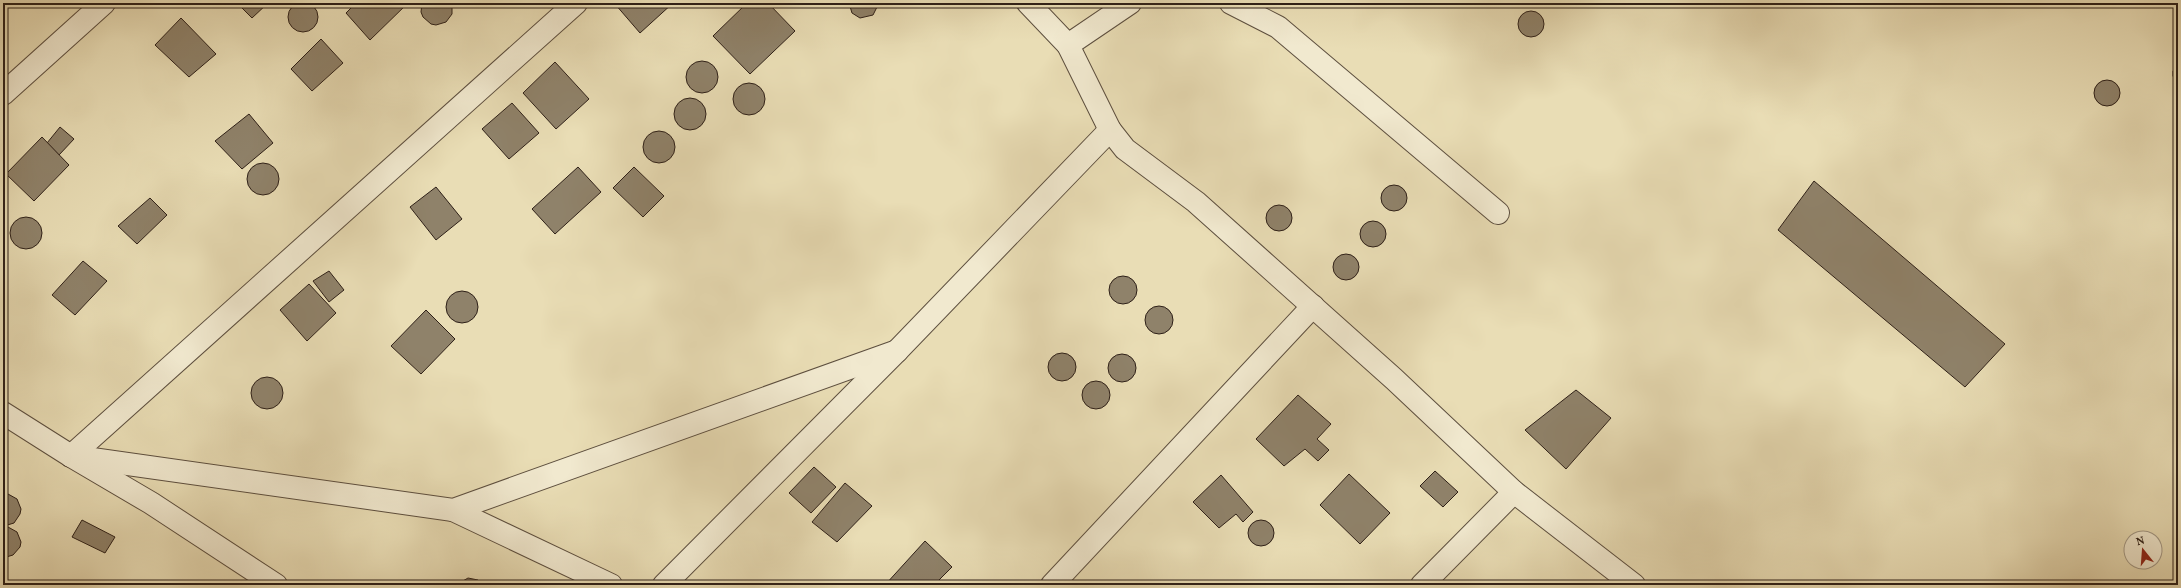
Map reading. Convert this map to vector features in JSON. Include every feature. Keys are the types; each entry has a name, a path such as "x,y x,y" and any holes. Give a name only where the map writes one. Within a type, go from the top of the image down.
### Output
{"street":[{"path":"3,94 104,3"},
{"path":"70,456 576,3"},
{"path":"1028,3 1068,45 1110,130 1125,149 1196,202 1394,379 1514,492 1634,585"},
{"path":"1068,45 1130,3"},
{"path":"1230,3 1278,27 1498,213"},
{"path":"664,585 897,351 1110,130"},
{"path":"1052,585 1313,306"},
{"path":"454,510 897,351"},
{"path":"3,413 70,456 151,503 276,585"},
{"path":"70,456 454,510 611,585"},
{"path":"1422,585 1514,492"}],"building":[{"path":"303,2 314,6 318,17 314,28 303,32 292,28 288,17 292,6"},
{"path":"237,3 268,3 252,18"},
{"path":"356,3 408,3 370,40 346,13"},
{"path":"422,3 452,3 452,14 446,22 436,25 431,24 423,17 421,12"},
{"path":"673,3 640,33 615,4"},
{"path":"747,3 768,3 795,31 750,74 713,36"},
{"path":"849,3 878,3 873,15 860,18 852,13"},
{"path":"1531,11 1540,15 1544,24 1540,33 1531,37 1522,33 1518,24 1522,15"},
{"path":"181,18 216,54 189,77 155,45"},
{"path":"321,39 343,63 312,91 291,69"},
{"path":"699,61 705,61 715,68 718,77 717,83 711,90 705,93 699,93 689,86 686,80 686,74 693,64"},
{"path":"555,62 589,99 556,129 523,93"},
{"path":"2178,65 2178,85 2173,76 2173,71"},
{"path":"2107,80 2116,84 2120,93 2116,102 2107,106 2098,102 2094,93 2098,84"},
{"path":"746,83 752,83 762,90 765,99 764,105 758,112 752,115 746,115 736,108 733,102 733,96 740,86"},
{"path":"687,98 693,98 703,105 706,114 705,120 699,127 693,130 687,130 677,123 674,117 674,111 681,101"},
{"path":"512,103 539,133 509,159 482,129"},
{"path":"249,114 273,143 242,169 215,141"},
{"path":"60,127 74,139 59,155 47,143"},
{"path":"656,131 662,131 672,138 675,147 674,153 668,160 662,163 656,163 646,156 643,150 643,144 650,134"},
{"path":"42,137 69,165 34,201 6,174"},
{"path":"260,163 266,163 276,170 279,179 278,185 272,192 266,195 260,195 250,188 247,182 247,176 254,166"},
{"path":"578,167 601,192 555,234 532,209"},
{"path":"634,167 664,196 643,217 613,188"},
{"path":"1814,181 2005,344 1965,387 1778,230"},
{"path":"1394,185 1403,189 1407,198 1403,207 1394,211 1385,207 1381,198 1385,189"},
{"path":"436,187 462,219 436,240 410,207"},
{"path":"150,198 167,215 137,244 118,226"},
{"path":"1279,205 1288,209 1292,218 1288,227 1279,231 1270,227 1266,218 1270,209"},
{"path":"23,217 29,217 39,224 42,233 41,239 35,246 29,249 23,249 13,242 10,236 10,230 17,220"},
{"path":"1373,221 1382,225 1386,234 1382,243 1373,247 1364,243 1360,234 1364,225"},
{"path":"1346,254 1355,258 1359,267 1355,276 1346,280 1337,276 1333,267 1337,258"},
{"path":"83,261 107,281 75,315 52,295"},
{"path":"329,271 344,290 329,302 313,281"},
{"path":"1123,276 1133,280 1137,290 1133,300 1123,304 1113,300 1109,290 1113,280"},
{"path":"309,284 336,313 307,341 280,310"},
{"path":"459,291 465,291 475,298 478,307 477,313 471,320 465,323 459,323 449,316 446,310 446,304 453,294"},
{"path":"1159,306 1169,310 1173,320 1169,330 1159,334 1149,330 1145,320 1149,310"},
{"path":"426,310 455,339 421,374 391,346"},
{"path":"1062,353 1072,357 1076,367 1072,377 1062,381 1052,377 1048,367 1052,357"},
{"path":"1122,354 1132,358 1136,368 1132,378 1122,382 1112,378 1108,368 1112,358"},
{"path":"264,377 270,377 280,384 283,393 282,399 276,406 270,409 264,409 254,402 251,396 251,390 258,380"},
{"path":"1096,381 1106,385 1110,395 1106,405 1096,409 1086,405 1082,395 1086,385"},
{"path":"1576,390 1611,418 1566,469 1525,430"},
{"path":"1298,395 1331,424 1317,439 1329,450 1318,461 1305,449 1284,466 1256,439"},
{"path":"814,467 836,487 811,513 789,493"},
{"path":"1435,471 1458,492 1443,507 1420,486"},
{"path":"1349,474 1390,513 1360,544 1320,505"},
{"path":"1221,475 1253,512 1243,522 1236,514 1219,528 1193,502"},
{"path":"845,483 872,506 837,542 812,522"},
{"path":"3,494 8,494 17,499 21,509 20,514 14,523 4,526"},
{"path":"82,520 115,537 105,553 72,537"},
{"path":"1261,520 1270,524 1274,533 1270,542 1261,546 1252,542 1248,533 1252,524"},
{"path":"3,526 17,532 21,542 20,547 13,555 3,558"},
{"path":"925,541 952,567 934,585 885,585"},
{"path":"468,578 478,580 482,585 456,585"}]}
